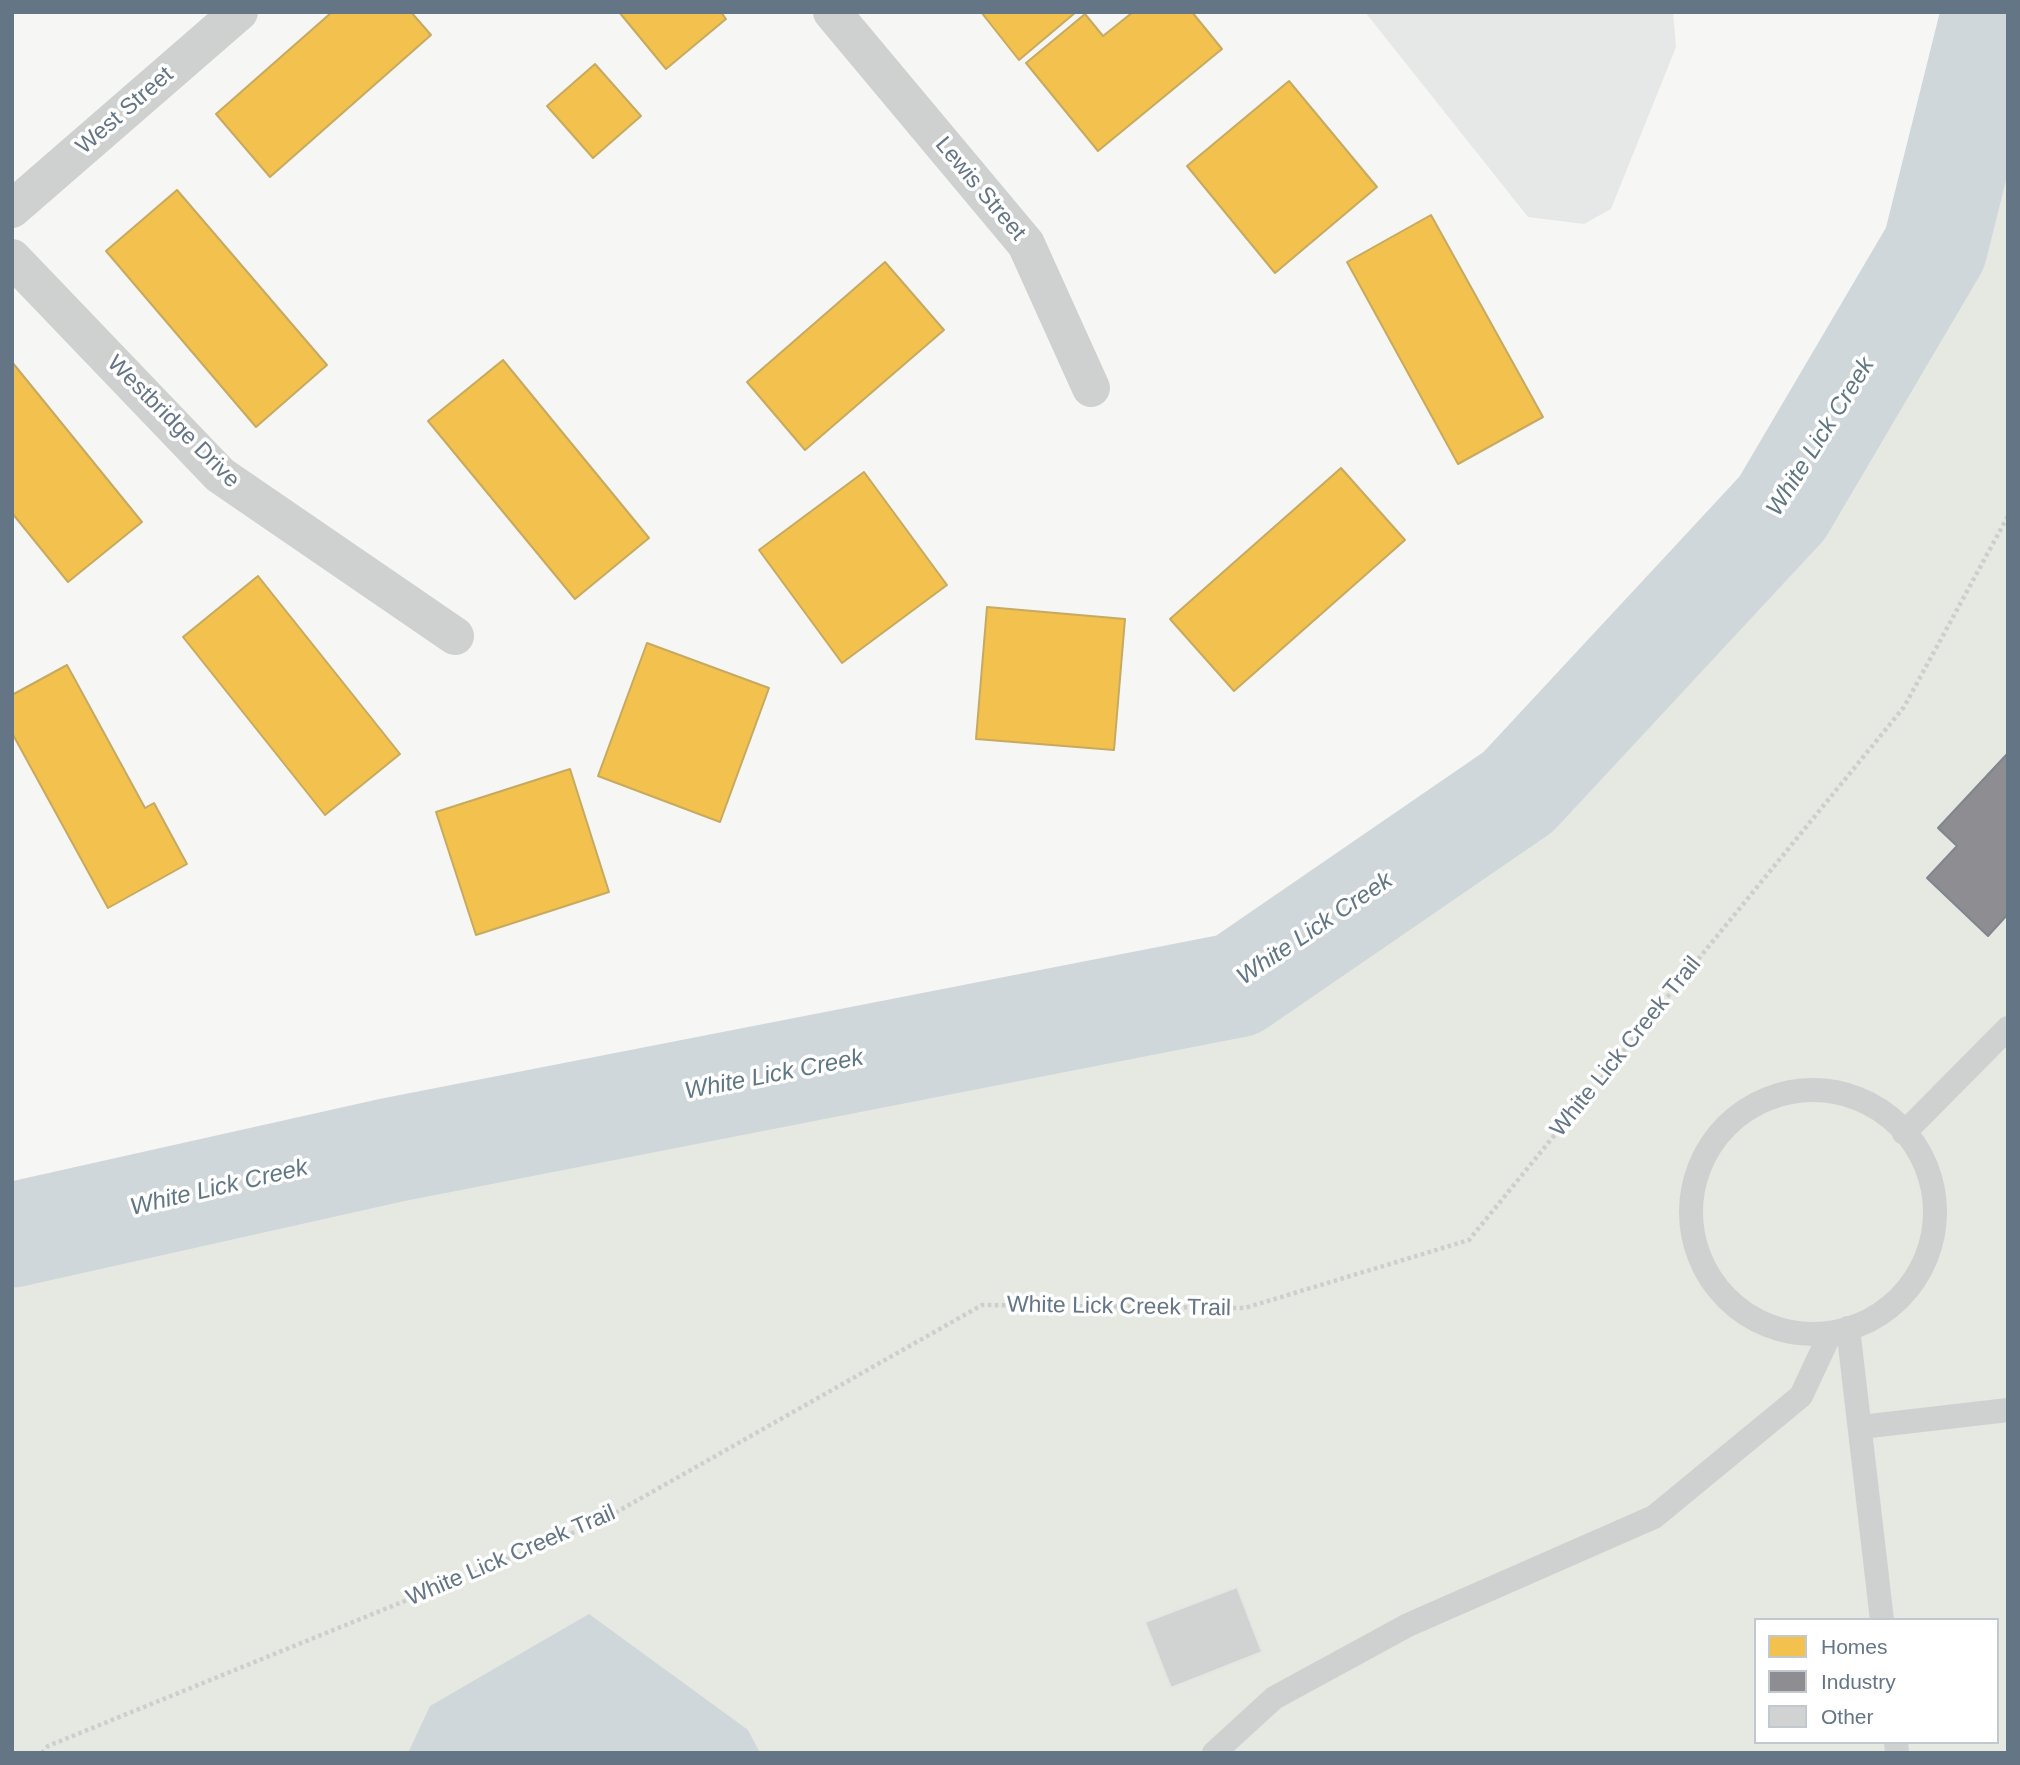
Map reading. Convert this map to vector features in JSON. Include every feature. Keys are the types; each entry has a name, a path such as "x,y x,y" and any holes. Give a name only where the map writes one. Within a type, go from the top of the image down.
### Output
{"street":[{"name":"West Street","path":"12,209 239,12"},
{"name":"Lewis Street","path":"832,12 1026,244 1091,388"},
{"name":"Westbridge Drive","path":"12,258 220,475 455,636"}],"lane":[{"path":"1904,1133 2008,1028"},
{"path":"1811,1089 1852,1096 1888,1115 1916,1145 1932,1183 1935,1224 1925,1263 1901,1297 1869,1321 1839,1331 1789,1333 1752,1318 1721,1294 1700,1259 1690,1222 1694,1182 1710,1145 1737,1115 1772,1096 1811,1089"},
{"path":"1839,1331 1861,1427 1882,1618"},
{"path":"1214,1753 1274,1698 1408,1625 1654,1517 1801,1396 1839,1331"},
{"path":"1861,1427 2008,1410"}],"path":[{"name":"White Lick Creek Trail","path":"42,1753 48,1746 599,1522 982,1305 1245,1308 1469,1240 1904,707 2008,516"}],"shaded area":[{"path":"1365,12 1673,12 1676,47 1611,209 1584,224 1528,217"},
{"path":"1967,121 2008,164 2008,1753 12,1753 12,1235 392,1150 1237,985 1518,792 1782,508 1935,248"},
{"path":"589,1614 748,1730 760,1753 408,1753 430,1706"}],"building: Homes":[{"path":"332,12 411,12 431,35 270,177 216,114"},
{"path":"619,12 721,12 726,19 666,69"},
{"path":"981,12 1076,12 1019,60"},
{"path":"1133,12 1192,12 1222,49 1098,151 1026,63 1085,14 1103,36"},
{"path":"595,64 641,116 593,158 547,106"},
{"path":"1289,81 1377,187 1275,273 1187,166"},
{"path":"177,190 327,365 256,427 106,251"},
{"path":"1431,215 1543,417 1458,464 1347,262"},
{"path":"885,262 944,330 805,450 747,382"},
{"path":"503,360 649,538 575,599 428,421"},
{"path":"12,362 142,522 68,582 12,513"},
{"path":"1341,468 1405,540 1234,691 1170,619"},
{"path":"864,472 947,585 842,663 759,550"},
{"path":"258,576 400,754 325,815 183,637"},
{"path":"987,607 1125,619 1114,750 976,739"},
{"path":"647,643 769,688 720,822 598,776"},
{"path":"67,665 145,808 154,803 187,864 108,908 12,733 12,695"},
{"path":"570,769 609,892 476,935 436,812"}],"building: Industry":[{"path":"2008,753 2008,914 1988,936 1927,878 1957,846 1938,828"}],"building: Other":[{"path":"1237,1587 1262,1652 1171,1688 1145,1622"}],"waterway":[{"name":"White Lick Creek","path":"12,1235 392,1150 1237,985 1518,792 1782,508 1935,248 1994,12"}]}
